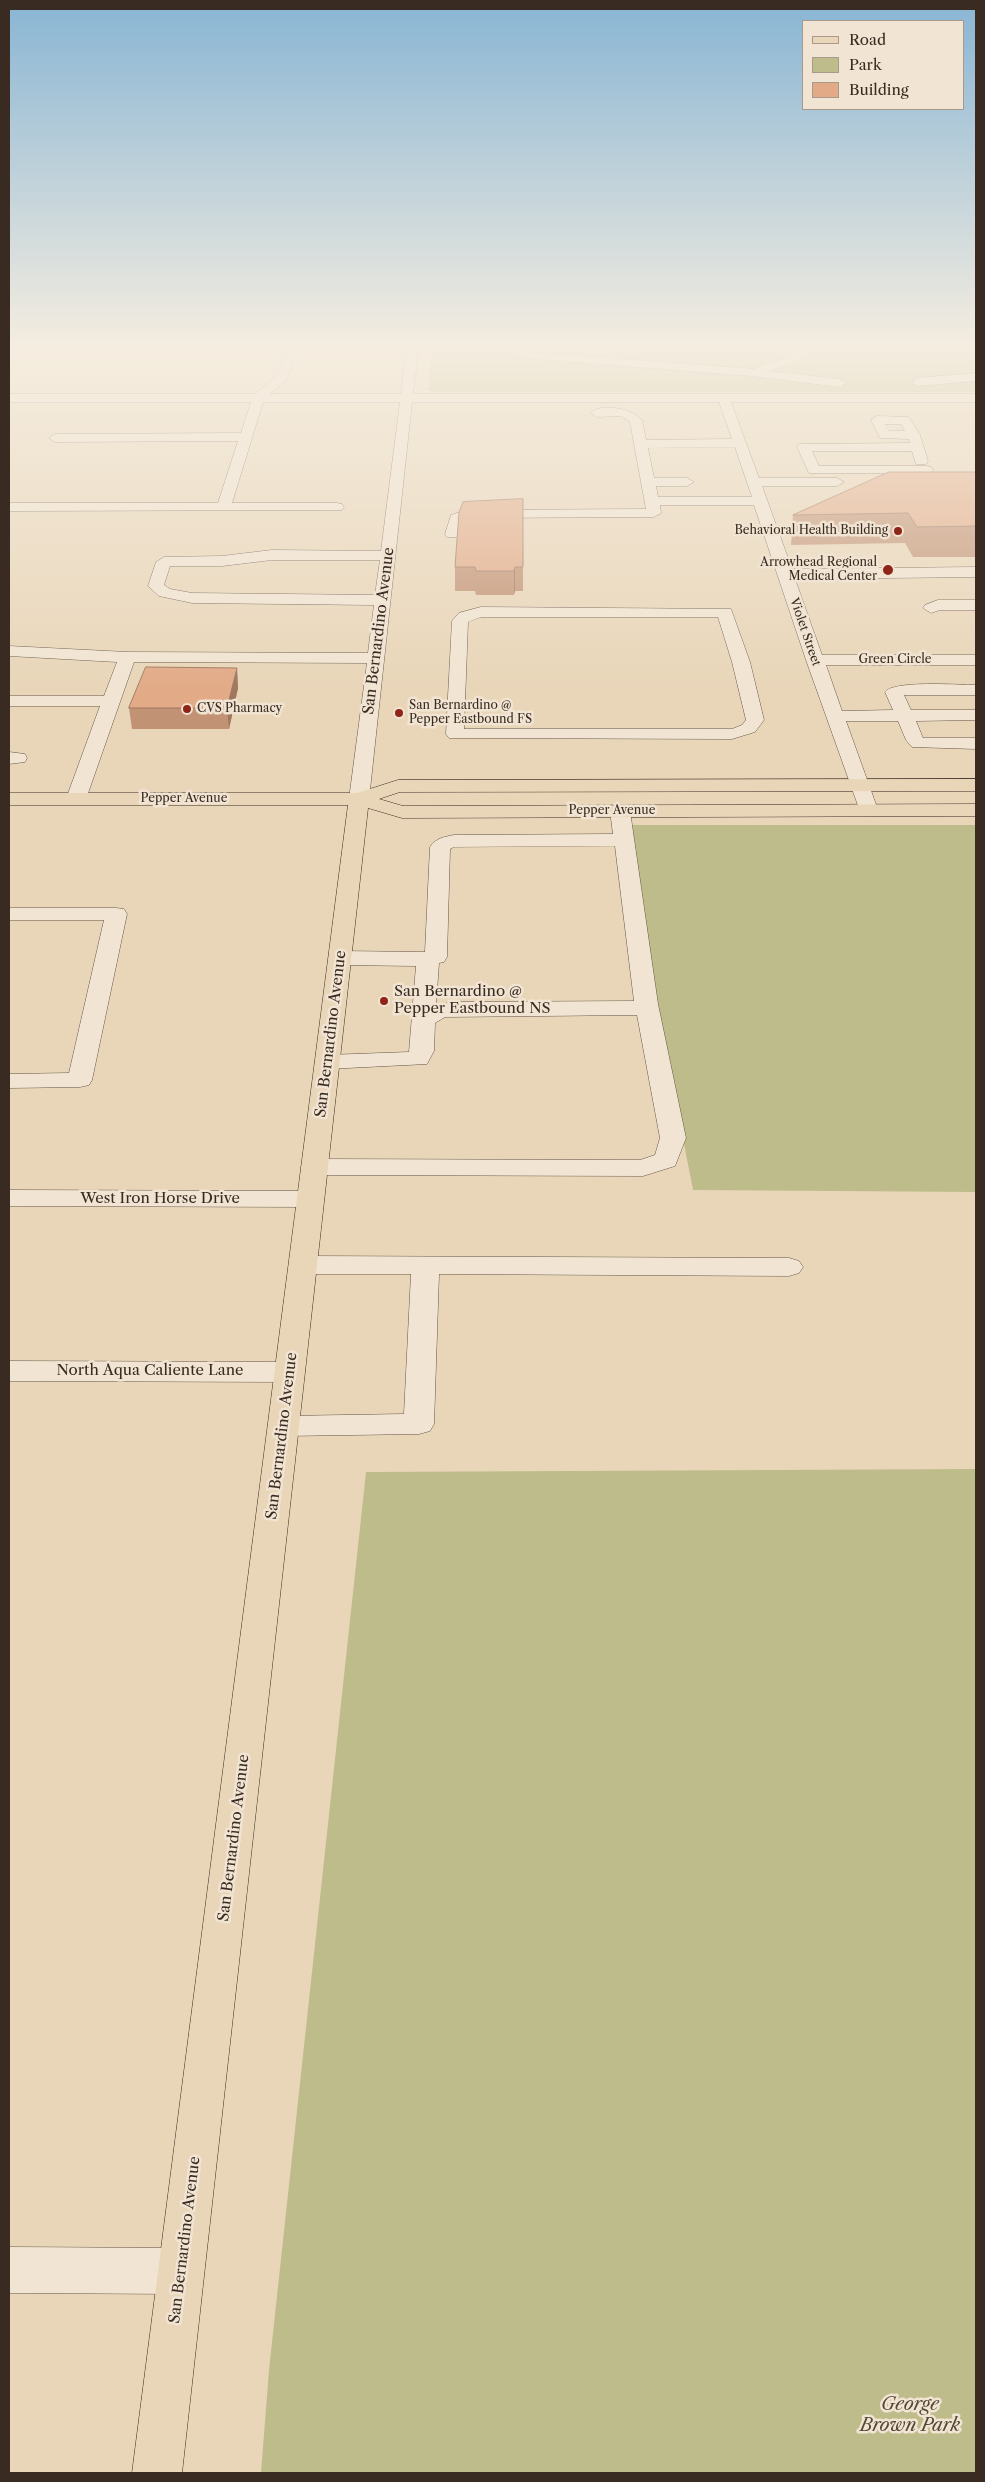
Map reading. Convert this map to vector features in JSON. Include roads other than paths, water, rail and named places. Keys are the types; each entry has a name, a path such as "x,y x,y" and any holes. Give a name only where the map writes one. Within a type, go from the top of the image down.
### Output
{"main road":[{"name":"Pepper Avenue","path":"9,799 359,798 398,786 976,785"},
{"name":"Pepper Avenue","path":"359,798 402,812 976,810"},
{"name":"San Bernardino Avenue","path":"157,2473 359,798"}],"street":[{"path":"224,506 239,461"},
{"name":"San Bernardino Avenue","path":"359,798 399,461"},
{"path":"452,534 456,518 466,514 654,513 644,461"},
{"name":"Violet Street","path":"745,461 868,810"},
{"path":"810,461 814,470 930,476"},
{"path":"921,461 930,476"},
{"path":"650,493 757,493 930,476"},
{"path":"650,493 687,482"},
{"path":"9,507 338,507"},
{"path":"382,600 192,598 165,593 156,586 164,562 222,562 272,555 388,556"},
{"path":"920,574 916,566 923,564 976,565"},
{"path":"785,574 976,572"},
{"path":"976,605 938,605 931,608 940,610 976,610"},
{"path":"725,612 741,662 755,720 753,726 746,731 732,734 456,734 457,678 460,621 472,614 725,612"},
{"path":"9,651 127,657 376,658"},
{"path":"76,799 127,657"},
{"name":"Green Circle","path":"814,660 976,660"},
{"path":"976,690 900,690 894,692 915,740 919,743 976,744"},
{"path":"9,702 110,701"},
{"path":"9,715 36,714"},
{"path":"834,716 976,715"},
{"path":"423,1020 439,1011 454,1009 637,1008 646,1004 620,811"},
{"path":"340,958 428,959 436,957 440,847 445,843 454,841 624,840"},
{"path":"9,914 116,914 80,1080 9,1081"},
{"path":"327,1062 418,1059 422,1051 428,959"},
{"name":"West Iron Horse Drive","path":"9,1198 643,1168 666,1160 673,1138 646,1004"},
{"path":"303,1265 789,1267"},
{"path":"284,1426 419,1424 426,1267"},
{"name":"North Aqua Caliente Lane","path":"9,1371 290,1372"},
{"path":"9,2270 181,2271"}],"place":[{"name":"Behavioral Health Building","path":"898,531"},
{"name":"Arrowhead Regional Medical Center","path":"888,570"},
{"name":"CVS Pharmacy","path":"187,709"},
{"name":"San Bernardino @ Pepper Eastbound FS","path":"399,713"},
{"name":"San Bernardino @ Pepper Eastbound NS","path":"384,1001"}],"park label":[{"name":"George Brown Park","path":"910,2415"}]}
